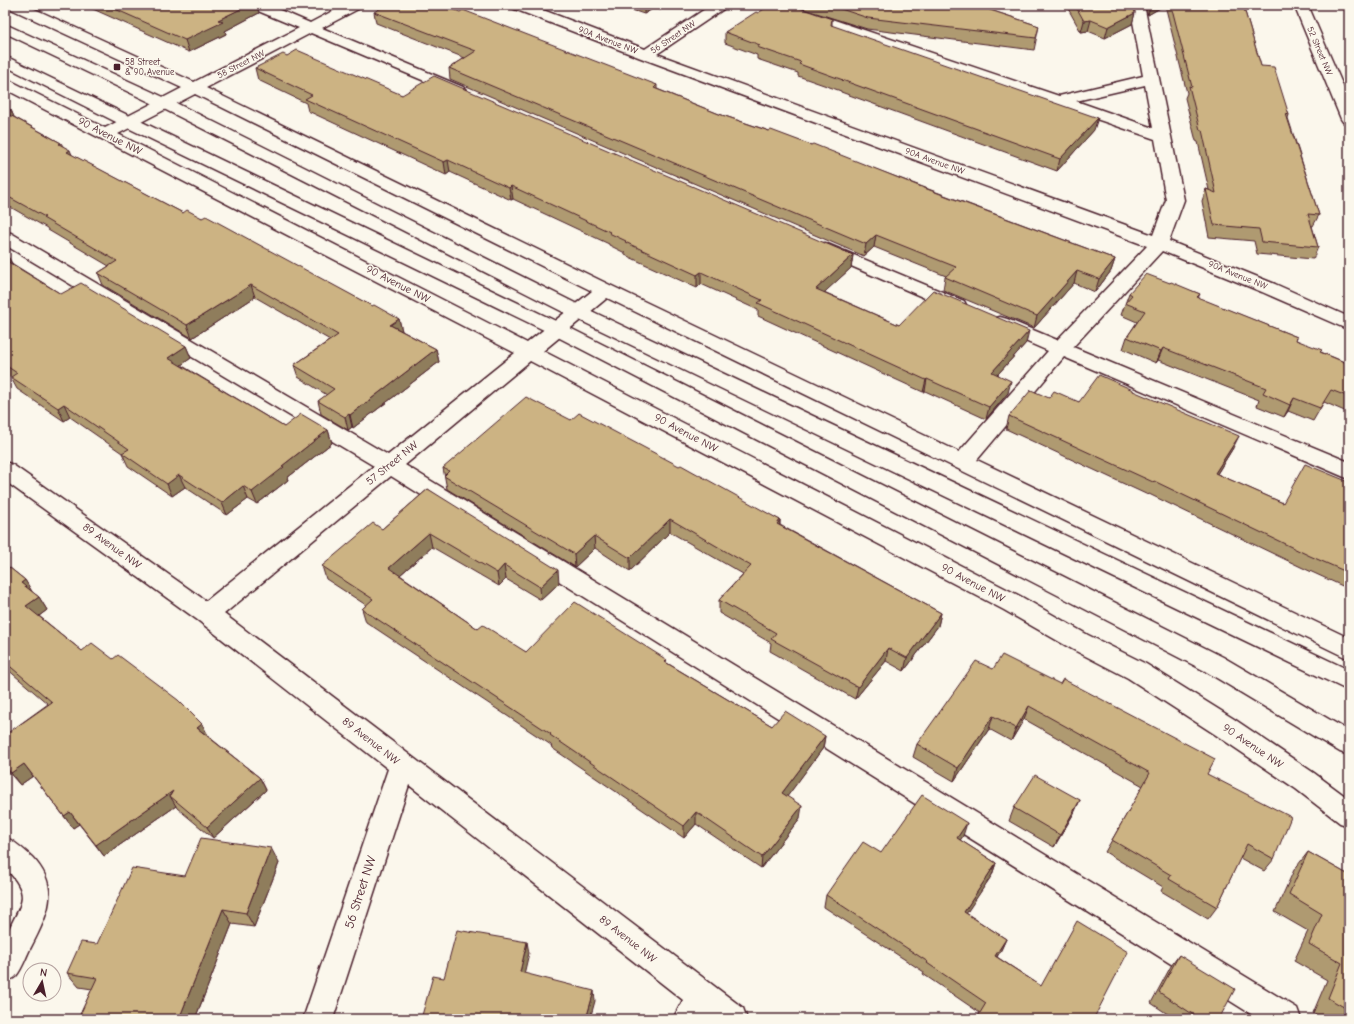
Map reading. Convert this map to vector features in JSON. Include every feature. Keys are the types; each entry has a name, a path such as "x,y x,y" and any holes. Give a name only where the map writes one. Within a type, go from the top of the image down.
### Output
{"street":[{"path":"14,5 194,88 605,290 1349,649"},
{"path":"256,5 474,97"},
{"name":"58 Street NW","path":"106,134 355,5"},
{"name":"56 Street NW","path":"646,55 720,5"},
{"path":"776,5 1162,136"},
{"path":"962,463 1060,349 1159,244 1175,200 1137,5"},
{"name":"52 Street NW","path":"1301,5 1349,119"},
{"name":"90A Avenue NW","path":"530,7 646,55 1159,244 1300,300 1349,324"},
{"path":"5,28 164,103 578,312 1349,681"},
{"name":"90 Avenue NW","path":"5,60 128,122 557,329 1214,664 1349,744"},
{"path":"1058,101 1151,79"},
{"name":"90 Avenue NW","path":"5,82 1012,603 1080,642 1137,671 1232,731 1349,814"},
{"path":"5,237 389,465 1286,1019"},
{"path":"811,242 1349,471"},
{"name":"57 Street NW","path":"207,614 605,290"},
{"path":"1317,309 1349,309"},
{"name":"89 Avenue NW","path":"5,470 207,614 402,766 695,1008 732,1019"},
{"name":"56 Street NW","path":"318,1019 402,766"},
{"path":"5,850 26,870 34,883 36,896 33,912 5,967"}],"building":[{"path":"106,5 249,5 218,20 223,22 185,40"},
{"path":"386,5 443,5 460,12 463,10 657,85 654,88 719,114 769,131 771,130 811,145 813,144 919,186 1115,259 1099,279 1077,271 1037,316 945,277 956,267 876,235 866,244 449,68 476,51 374,12"},
{"path":"770,5 791,5 832,19 831,25 1098,118 1060,159 799,64 801,62 757,47 760,45 725,32 756,12 758,13"},
{"path":"829,5 975,5 1039,26 1036,38 868,18"},
{"path":"1075,5 1134,5 1135,13 1108,27 1091,20 1084,21"},
{"path":"1171,5 1243,5 1261,66 1274,67 1289,115 1286,114 1319,215 1308,214 1318,247 1262,242 1259,229 1214,225 1206,189 1216,193 1202,130 1200,130 1189,86 1192,87"},
{"path":"297,50 402,95 434,76 853,255 816,289 899,325 933,290 1029,331 992,372 1011,381 989,407 927,379 926,380 758,303 762,300 701,272 697,275 625,242 626,241 609,233 610,232 511,186 509,188 448,160 444,162 305,99 312,95 255,68 283,54 287,56"},
{"path":"5,107 11,110 6,113 61,143 59,144 70,150 67,152 183,213 187,210 202,218 206,216 372,306 374,305 399,319 390,325 436,349 350,415 349,414 345,417 318,401 334,389 294,365 338,335 251,285 187,325 98,273 117,261 43,218 45,217 5,195"},
{"path":"5,260 61,294 81,283 186,346 168,358 284,427 301,414 328,430 252,492 243,486 222,503 179,475 167,484 122,453 129,449 64,404 58,408 11,377 17,373 5,365"},
{"path":"1146,274 1200,294 1197,297 1297,337 1296,340 1322,350 1320,352 1349,364 1349,397 1331,390 1320,408 1294,398 1290,405 1263,393 1266,388 1163,348 1161,351 1127,337 1145,311 1125,303 1132,295 1129,293"},
{"path":"1099,375 1239,436 1215,473 1283,503 1305,464 1349,482 1349,573 1310,556 1154,481 1153,482 1009,416 1031,390 1049,398 1054,391 1079,402"},
{"path":"526,397 571,420 579,413 679,466 681,465 780,520 777,524 941,613 907,658 888,648 858,687 771,639 776,633 719,600 751,566 670,519 630,558 594,536 574,554 444,476 449,471 443,468"},
{"path":"428,489 558,570 540,587 504,565 497,573 429,533 389,568 478,629 483,625 526,652 575,602 667,660 665,662 772,726 785,711 825,736 782,793 802,806 762,857 696,812 684,826 550,735 551,734 362,609 373,599 322,566 373,523 382,529"},
{"path":"5,564 25,580 21,583 39,597 26,606 82,651 92,643 113,659 118,655 178,700 202,724 197,728 260,778 207,827 170,796 173,791 96,845 70,812 64,816 24,764 11,773 5,766 5,735 52,702 5,662"},
{"path":"1002,655 1060,684 1063,679 1215,759 1207,774 1291,817 1274,859 1247,844 1217,907 1169,879 1171,875 1112,840 1150,773 1029,706 1016,728 993,716 958,768 917,744 976,661 993,669"},
{"path":"1035,775 1080,800 1060,835 1014,808"},
{"path":"922,795 967,823 957,838 996,863 964,912 1006,939 995,956 1041,986 1077,921 1128,952 1094,1018 1096,1019 978,1019 977,1018 986,1003 927,963 928,962 826,895 863,842 881,853"},
{"path":"201,838 271,848 246,913 223,909 179,1019 78,1019 97,978 67,973 81,942 97,944 132,868 185,876"},
{"path":"1308,852 1349,875 1349,1010 1328,998 1342,963 1309,944 1322,914 1289,894"},
{"path":"457,930 527,942 520,972 594,991 586,1019 421,1019 433,976 444,978"},
{"path":"1179,955 1235,989 1219,1019 1200,1019 1159,992"}],"place":[{"name":"58 Street & 90 Avenue","path":"117,67"}]}
